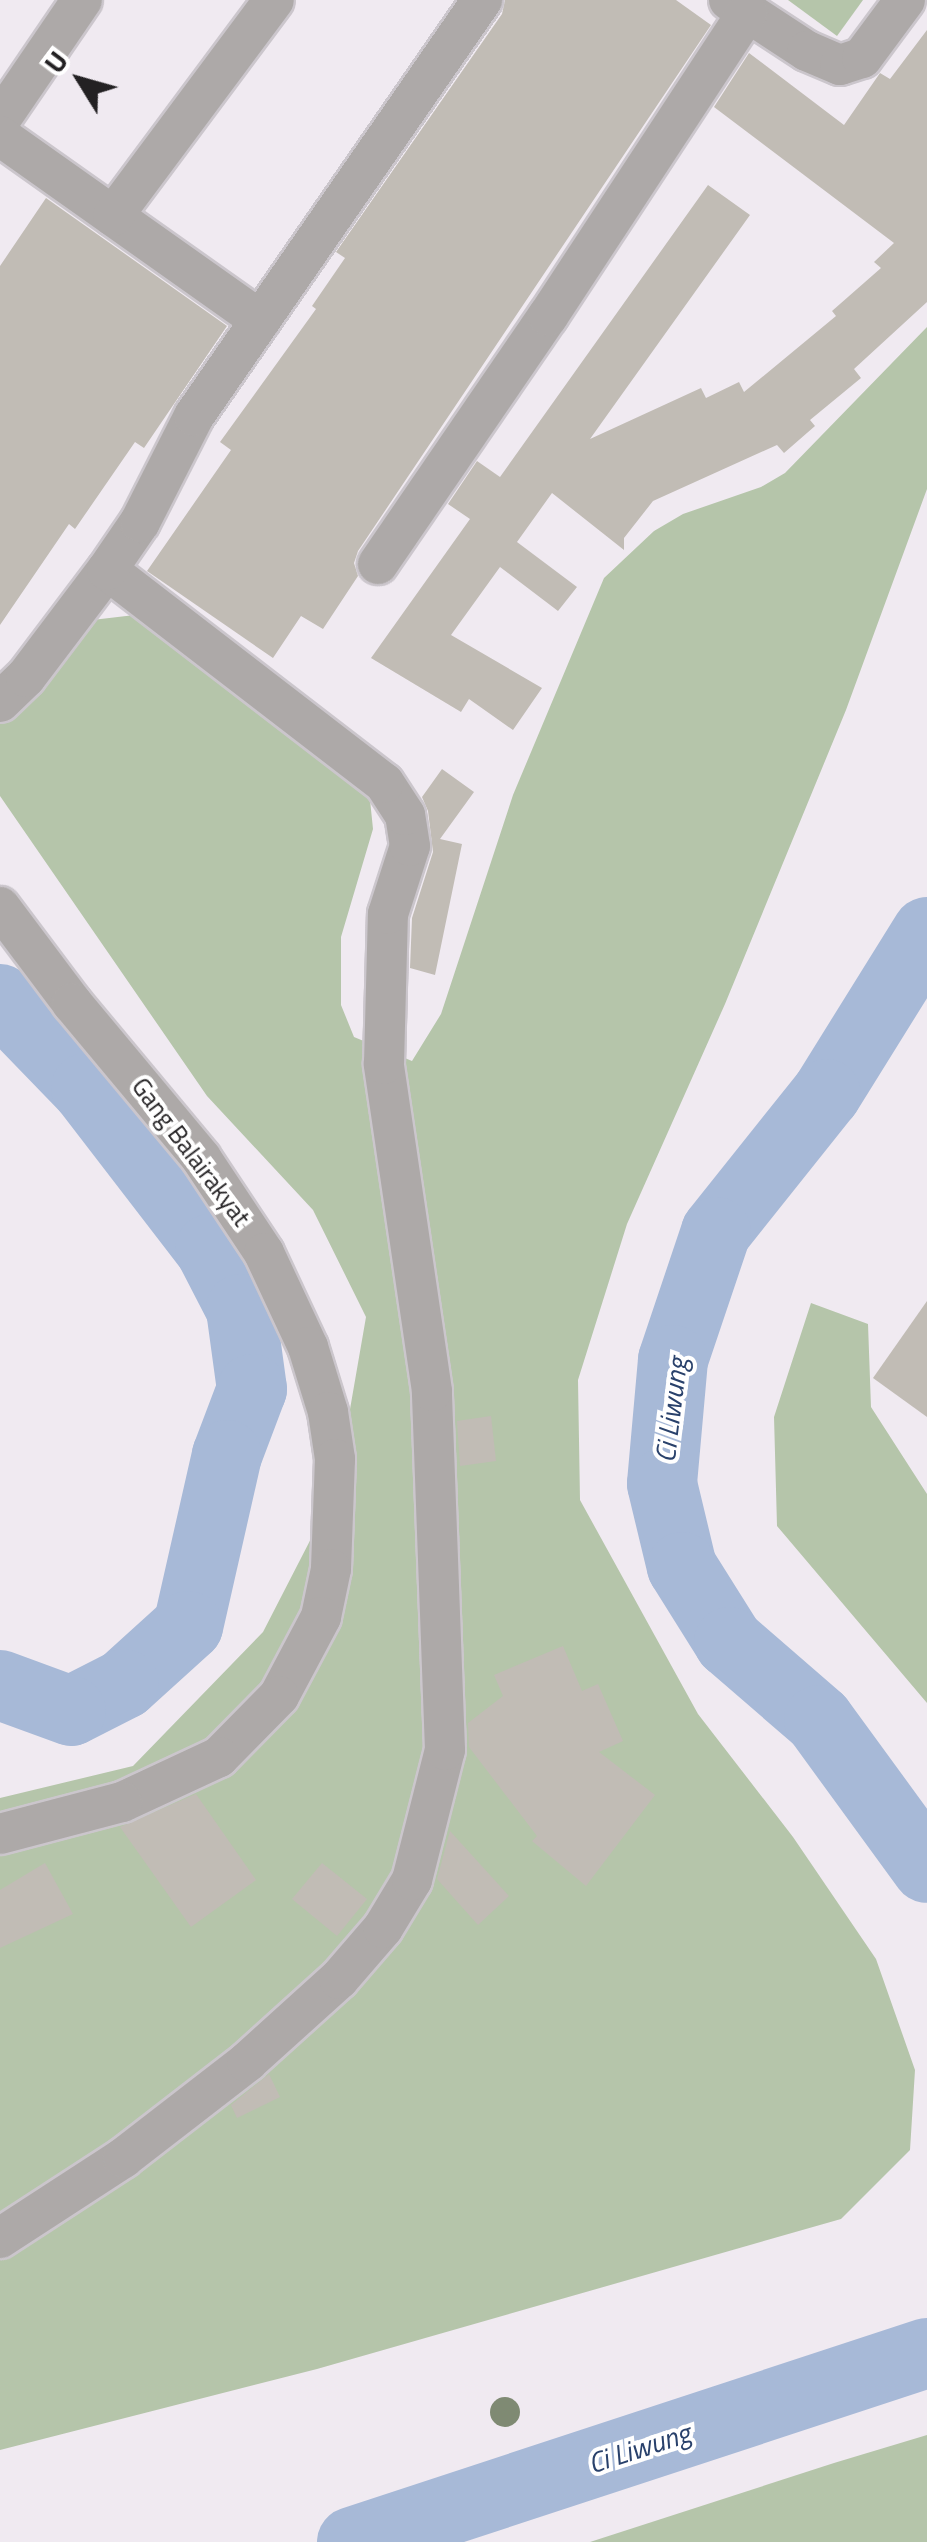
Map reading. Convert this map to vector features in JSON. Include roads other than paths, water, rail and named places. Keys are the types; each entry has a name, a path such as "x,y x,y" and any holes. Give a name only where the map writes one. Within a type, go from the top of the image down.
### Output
{"street":[{"path":"0,120 82,0"},
{"path":"114,216 274,0"},
{"path":"0,702 26,677 140,522 194,416 482,0"},
{"path":"378,564 548,316 738,6 807,51 840,64 862,58 906,0"},
{"path":"0,136 260,320"},
{"path":"0,2238 122,2158 247,2062 338,1979 384,1928 412,1880 445,1750 446,1675 432,1392 384,1064 388,914 410,846 405,815 384,783 107,570"},
{"name":"Gang Balairakyat","path":"0,907 72,1003 202,1158 264,1252 308,1348 328,1412 335,1459 331,1568 321,1617 279,1696 267,1710 220,1757 122,1802 0,1834"}],"waterway":[{"name":"Ci Liwung","path":"927,932 826,1094 716,1232 673,1360 662,1484 682,1567 729,1642 819,1720 927,1868"},
{"name":"Ci Liwung","path":"0,999 86,1088 210,1249 241,1309 252,1389 227,1455 188,1626 124,1684 71,1711 0,1685"},
{"name":"Ci Liwung","path":"352,2542 927,2353"}]}
